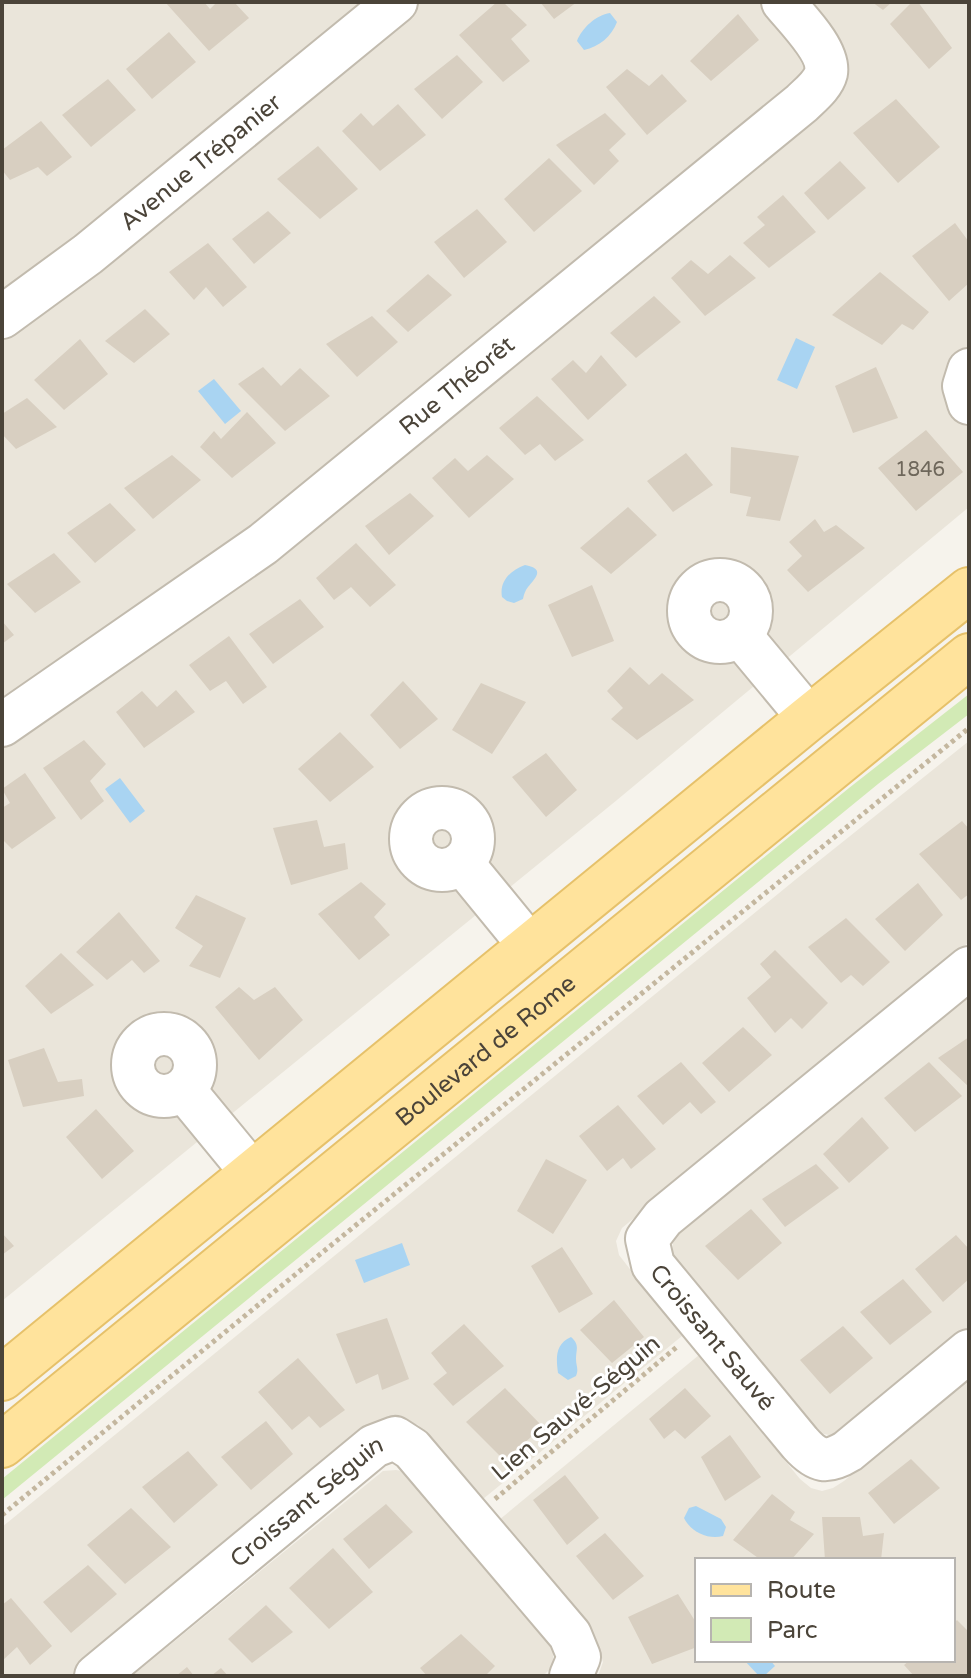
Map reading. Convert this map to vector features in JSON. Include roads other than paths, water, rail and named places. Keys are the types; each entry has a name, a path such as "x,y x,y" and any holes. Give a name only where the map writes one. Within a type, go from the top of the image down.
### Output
{"main road":[{"path":"2,1378 969,590"},
{"name":"Boulevard de Rome","path":"2,1445 969,656"}],"street":[{"name":"Avenue Trépanier","path":"2,317 88,254 396,2"},
{"name":"Rue Théorêt","path":"2,725 263,544 802,103 826,74 826,64 814,40 783,2"},
{"path":"969,370 964,386 969,403"},
{"path":"740,635 809,718"},
{"path":"462,863 530,946"},
{"name":"Croissant Sauvé","path":"969,968 663,1218 647,1239 653,1265 800,1443 809,1453 821,1459 834,1460 848,1451 969,1351"},
{"path":"184,1090 253,1174"},
{"name":"Croissant Séguin","path":"96,1676 374,1446 395,1438 412,1449 570,1635 579,1657 571,1676"}],"water":[{"path":"610,13 617,22 612,32 600,44 584,50 577,41 582,31 595,19"},
{"path":"796,338 815,347 797,389 777,380"},
{"path":"214,379 241,411 225,424 198,391"},
{"path":"525,565 537,571 536,577 523,599 514,603 507,601 502,597 504,581"},
{"path":"120,778 145,811 130,823 105,789"},
{"path":"402,1243 410,1265 364,1283 355,1260"},
{"path":"571,1337 577,1345 577,1371 576,1376 568,1380 558,1373 557,1357 562,1343"},
{"path":"696,1506 721,1519 726,1527 723,1536 706,1536 691,1527 684,1518 689,1508"},
{"path":"746,1662 772,1662 775,1666 764,1676 759,1676"}]}
